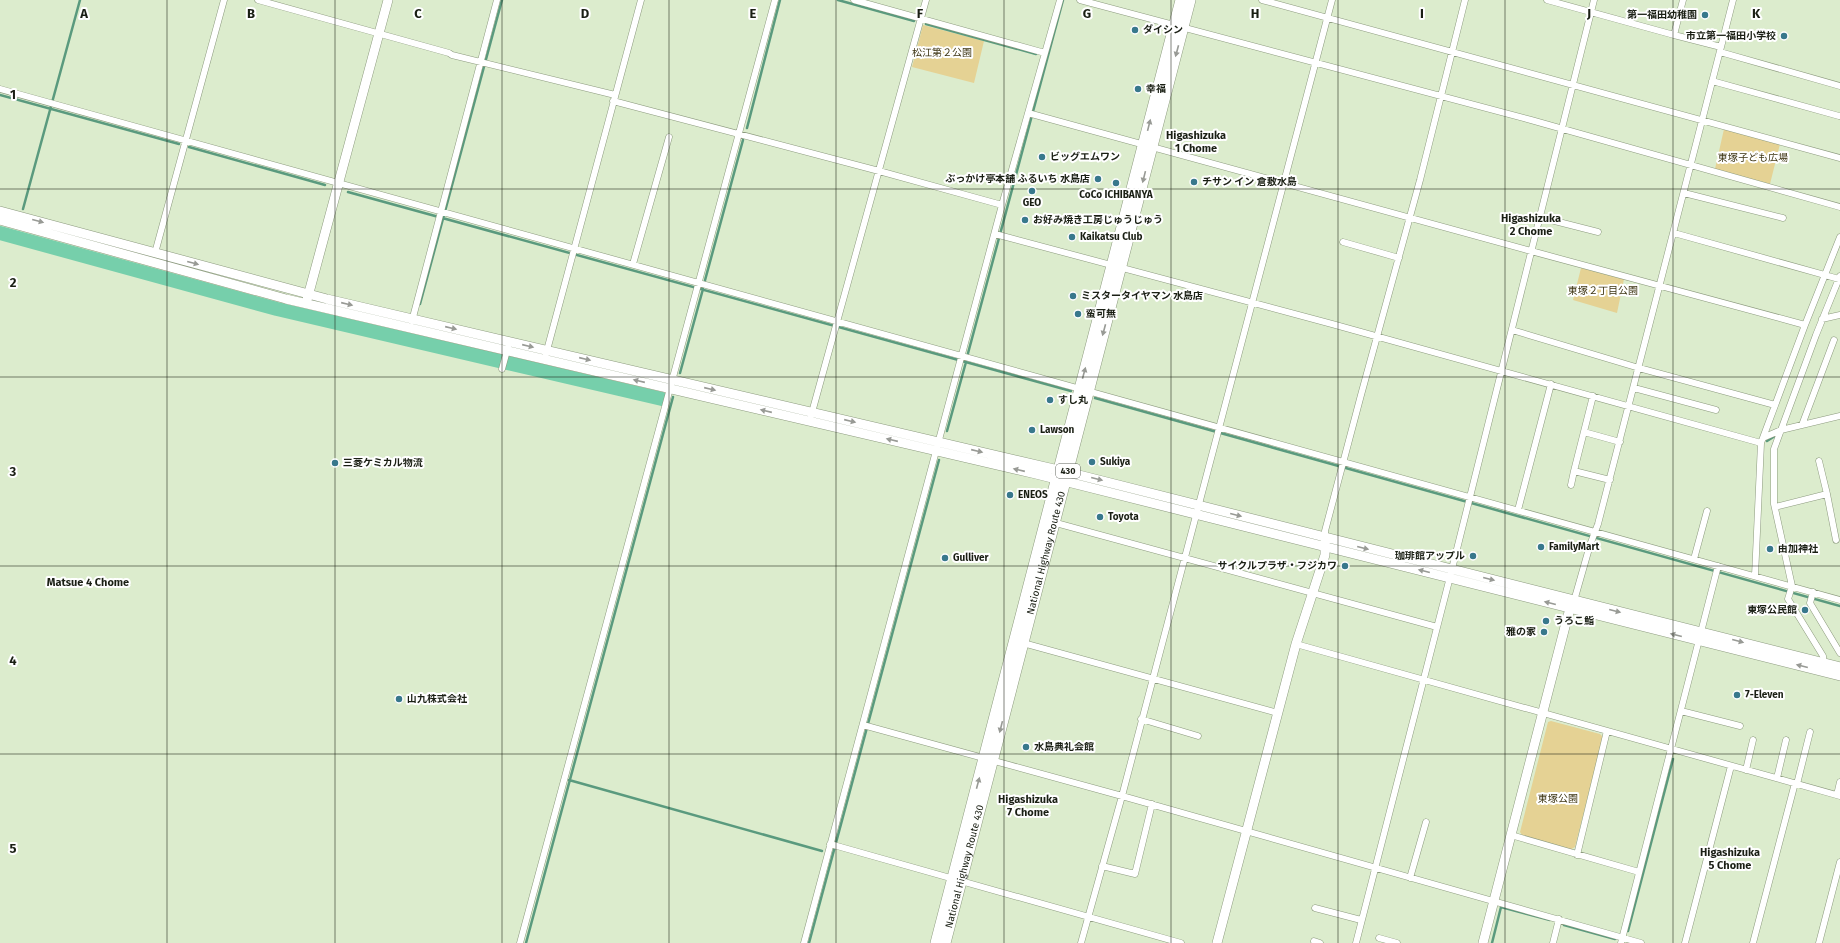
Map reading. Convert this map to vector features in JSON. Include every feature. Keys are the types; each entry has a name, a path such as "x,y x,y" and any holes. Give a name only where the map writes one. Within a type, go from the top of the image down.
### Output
{"highway":[{"name":"National Highway Route 430","path":"1179,26 1181,0"},
{"name":"National Highway Route 430","path":"936,943 957,880 1179,26 1190,0"},
{"name":"National Highway Route 430","path":"989,759 1056,523 1062,476"},
{"name":"National Highway Route 430","path":"945,943 957,880"}],"street":[{"path":"155,253 224,0"},
{"path":"258,0 1002,205"},
{"path":"307,299 340,183 388,0"},
{"path":"412,324 483,63 497,0"},
{"path":"546,355 641,0"},
{"path":"520,943 671,384 701,285 775,0"},
{"path":"854,0 1045,53"},
{"path":"811,417 926,0"},
{"path":"804,943 834,845 938,447 998,235 1002,205 1031,114 1045,53 1060,0"},
{"path":"1080,0 1442,96 1840,207"},
{"path":"1262,0 1840,158"},
{"path":"1081,943 1122,796 1141,719 1332,0"},
{"path":"1217,943 1296,644 1325,555 1325,531 1399,258 1466,0"},
{"path":"1547,0 1674,34 1840,86"},
{"path":"1356,943 1374,868 1451,574 1468,500 1502,371 1594,0"},
{"path":"1674,34 1683,0"},
{"path":"1483,943 1543,713 1573,604 1610,480 1661,286 1733,0"},
{"path":"1712,81 1839,116"},
{"path":"0,89 340,183 573,252 633,264 837,325 1084,389 1218,430 1468,500 1518,510 1594,535 1694,559 1717,569 1755,576 1791,590 1812,596 1840,600"},
{"path":"1031,114 1805,325"},
{"path":"633,264 669,136"},
{"path":"1684,193 1783,218"},
{"path":"0,211 155,253 307,299"},
{"path":"1539,217 1598,232"},
{"path":"0,220 307,299 412,324 507,350 546,355 1062,476 1824,668 1840,676"},
{"path":"1674,233 1825,275 1839,277 1774,449 1775,507 1791,590 1788,600 1823,656 1824,668"},
{"path":"998,235 1551,384 1762,443"},
{"path":"1755,576 1762,443 1805,325 1840,237"},
{"path":"1344,242 1399,258"},
{"path":"1816,297 1829,302"},
{"path":"1822,320 1840,315"},
{"path":"1512,330 1639,368 1775,405"},
{"path":"1802,425 1834,340"},
{"path":"502,369 507,350"},
{"path":"1518,510 1551,384"},
{"path":"1634,388 1716,410"},
{"path":"1571,485 1593,396"},
{"path":"1765,437 1781,430 1840,416"},
{"path":"1584,432 1620,442"},
{"path":"1819,460 1836,540"},
{"path":"1574,471 1610,480"},
{"path":"1775,507 1827,494"},
{"path":"1694,559 1707,511"},
{"path":"1056,523 1437,627"},
{"path":"1621,940 1717,569"},
{"path":"1812,596 1810,603 1840,654"},
{"path":"1022,643 1278,713"},
{"path":"1296,644 1838,796 1840,782"},
{"path":"1824,668 1840,667"},
{"path":"1681,711 1740,726"},
{"path":"1141,719 1198,736"},
{"path":"866,726 1152,804 1374,868 1559,919 1621,940 1641,943"},
{"path":"1577,855 1607,731"},
{"path":"1753,943 1810,732"},
{"path":"1746,770 1753,740"},
{"path":"1777,778 1786,740"},
{"path":"1685,943 1731,766"},
{"path":"1102,866 1135,874 1152,804"},
{"path":"1410,878 1426,822"},
{"path":"1511,835 1639,872"},
{"path":"834,845 1181,943"},
{"path":"1819,943 1840,862"},
{"path":"1315,908 1361,920"},
{"path":"1553,943 1559,919"},
{"path":"1379,938 1397,943"}],"green space":[{"name":"松江第２公園","path":"923,25 984,41 974,83 912,67"},
{"name":"東塚子ども広場","path":"1724,129 1780,144 1770,184 1715,169"},
{"name":"東塚２丁目公園","path":"1581,268 1624,279 1617,313 1573,300"},
{"name":"東塚公園","path":"1551,721 1600,734 1603,737 1575,847 1570,850 1522,835 1520,832 1548,722"}],"waterway":[{"path":"23,209 80,0"},
{"path":"420,304 502,0"},
{"path":"747,128 780,0"},
{"path":"838,0 914,21"},
{"path":"967,357 1063,0"},
{"path":"926,24 1036,54"},
{"path":"0,95 179,144"},
{"path":"704,284 743,140"},
{"path":"189,147 325,185"},
{"path":"348,192 1071,391"},
{"path":"0,233 277,309 662,399"},
{"path":"15,238 17,233"},
{"path":"680,373 703,289"},
{"path":"411,341 412,337"},
{"path":"947,431 966,362"},
{"path":"526,943 673,397"},
{"path":"1095,398 1840,606"},
{"path":"1767,441 1775,436"},
{"path":"809,943 939,460"},
{"path":"1628,931 1673,759"},
{"path":"569,780 822,851"},
{"path":"1492,943 1501,907 1550,920"},
{"path":"1564,925 1615,939"}],"place":[{"name":"第一福田幼稚園","path":"1705,15"},
{"name":"ダイシン","path":"1135,30"},
{"name":"市立第一福田小学校","path":"1784,36"},
{"name":"幸福","path":"1138,89"},
{"name":"ビッグエムワン","path":"1042,157"},
{"name":"ぶっかけ亭本舗 ふるいち 水島店","path":"1098,179"},
{"name":"チサン イン 倉敷水島","path":"1194,182"},
{"name":"CoCo ICHIBANYA","path":"1116,183"},
{"name":"GEO","path":"1032,191"},
{"name":"お好み焼き工房じゅうじゅう","path":"1025,220"},
{"name":"Kaikatsu Club","path":"1072,237"},
{"name":"ミスタータイヤマン 水島店","path":"1073,296"},
{"name":"蛮可無","path":"1078,314"},
{"name":"すし丸","path":"1050,400"},
{"name":"Lawson","path":"1032,430"},
{"name":"Sukiya","path":"1092,462"},
{"name":"三菱ケミカル物流","path":"335,463"},
{"name":"ENEOS","path":"1010,495"},
{"name":"Toyota","path":"1100,517"},
{"name":"FamilyMart","path":"1541,547"},
{"name":"由加神社","path":"1770,549"},
{"name":"珈琲館アップル","path":"1473,556"},
{"name":"Gulliver","path":"945,558"},
{"name":"サイクルプラザ・フジカワ","path":"1345,566"},
{"name":"東塚公民館","path":"1805,610"},
{"name":"うろこ鮨","path":"1546,621"},
{"name":"雅の家","path":"1544,632"},
{"name":"7-Eleven","path":"1737,695"},
{"name":"山九株式会社","path":"399,699"},
{"name":"水島典礼会館","path":"1026,747"}],"district":[{"name":"Higashizuka 1 Chome","path":"1196,141"},
{"name":"Higashizuka 2 Chome","path":"1531,224"},
{"name":"Matsue 4 Chome","path":"88,582"},
{"name":"Higashizuka 7 Chome","path":"1028,805"},
{"name":"Higashizuka 5 Chome","path":"1730,858"}]}
